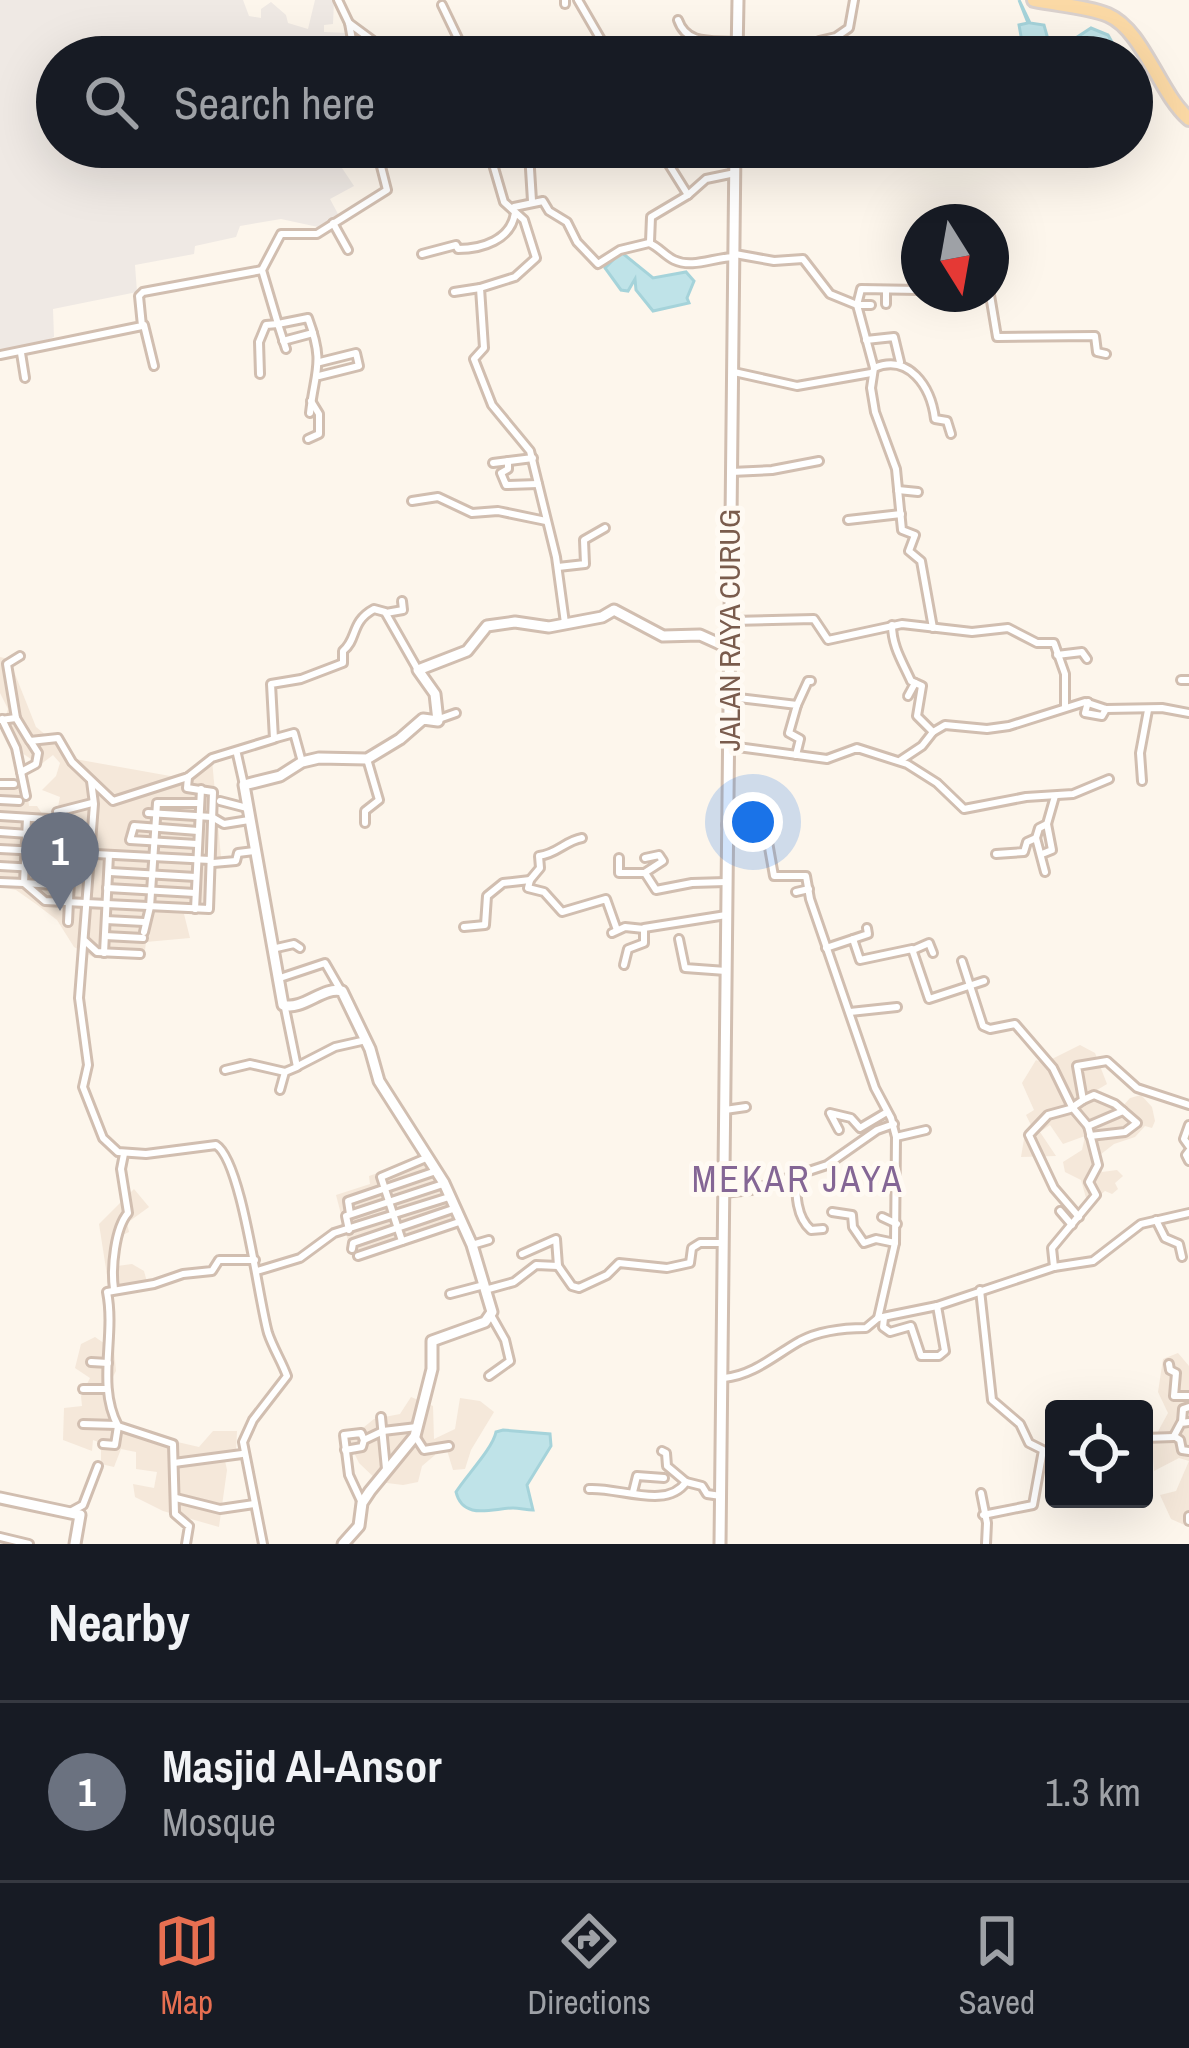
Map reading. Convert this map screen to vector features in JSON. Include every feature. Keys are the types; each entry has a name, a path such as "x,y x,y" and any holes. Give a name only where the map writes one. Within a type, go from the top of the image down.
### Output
{"main road":[{"path":"1042,1 1101,13 1120,22 1129,36"},
{"path":"1153,73 1189,119"}],"street":[{"path":"338,0 351,36"},
{"path":"578,0 599,36"},
{"path":"737,36 738,0"},
{"path":"836,36 848,28 854,0"},
{"path":"442,5 457,36"},
{"path":"678,20 689,36"},
{"path":"349,23 367,36"},
{"path":"313,333 285,345 262,270 281,234 317,234 387,190 381,168"},
{"path":"454,292 515,277 536,260 524,220 504,202 494,168"},
{"path":"530,168 532,201"},
{"path":"671,168 688,195"},
{"name":"JALAN RAYA CURUG","path":"720,1544 735,168"},
{"path":"649,243 652,216 704,180 735,173"},
{"path":"514,208 544,201 549,211 567,222 577,242 598,264 620,250 649,243"},
{"path":"422,254 456,245 467,249 494,243 513,226 514,208"},
{"path":"333,223 348,250"},
{"path":"649,243 669,258 690,265 712,257 803,260 830,294 857,305 871,305"},
{"path":"154,366 141,293 262,270"},
{"path":"480,288 486,329 484,350 474,357 476,366 491,405 533,458 558,567 565,623"},
{"path":"901,290 861,290 857,305 873,370 873,402 896,469 902,530 915,535 909,551 921,561 933,628"},
{"path":"886,290 886,304"},
{"path":"993,312 997,337 1092,335 1098,339 1097,352 1106,354"},
{"path":"260,374 260,340 266,325 308,318 320,362 310,413"},
{"path":"0,355 144,325"},
{"path":"866,340 894,338 900,362 931,394 935,419 946,420 951,434"},
{"path":"21,353 25,378"},
{"path":"317,377 359,366 356,353 320,362"},
{"path":"734,372 796,386 900,362"},
{"path":"308,439 319,431 319,414 311,401"},
{"path":"494,463 533,458"},
{"path":"508,461 508,469 501,473 506,485 538,484"},
{"path":"731,472 819,461"},
{"path":"897,490 918,492"},
{"path":"412,501 438,497 472,513 498,511 546,521"},
{"path":"848,520 901,514"},
{"path":"558,567 585,564 584,540 605,528"},
{"path":"386,613 403,610 402,601"},
{"path":"274,739 271,684 342,664 343,650 359,619 377,608 386,613 435,694 439,719"},
{"path":"418,670 467,651 487,626 515,622 546,627 602,617 614,610 663,636 700,635 731,649"},
{"path":"732,621 814,619 828,640 892,625 972,632 1012,629 1037,644 1053,642 1065,674 1065,706"},
{"path":"892,625 891,642 922,686 916,716 933,731"},
{"path":"1057,655 1081,652 1087,659"},
{"path":"20,656 7,664 16,718 37,749 38,760 21,772"},
{"path":"0,679 10,678"},
{"path":"796,755 800,739 789,733 797,705 812,681"},
{"path":"908,696 915,682"},
{"path":"730,697 797,705"},
{"path":"901,760 945,725 1010,726 1088,702 1106,709 1189,713"},
{"path":"1142,782 1139,756 1148,710"},
{"path":"244,785 280,776 302,762 331,756 367,759 400,740 420,721 455,713"},
{"path":"0,800 22,799 16,748 1,720 16,718"},
{"path":"57,812 188,777 212,758 294,733 302,762"},
{"path":"31,742 58,738 71,761 112,801"},
{"path":"730,746 827,759 857,748 901,760 937,783 964,809 1072,794 1109,779"},
{"path":"237,753 297,1066"},
{"path":"365,823 365,811 379,800 367,759"},
{"path":"28,818 24,883 45,901 210,908 213,791 187,788 188,777"},
{"path":"92,781 79,998 88,1065 83,1091 106,1143 125,1154 220,1146 228,1156 255,1260 267,1331 287,1378 250,1426 243,1454 263,1544"},
{"path":"0,784 14,784"},
{"path":"195,909 201,789"},
{"path":"1042,854 1052,850 1047,824 1055,796"},
{"path":"105,936 143,935 154,856 152,814 159,801 200,803"},
{"path":"220,801 248,814"},
{"path":"152,814 212,817 224,824 248,814"},
{"path":"0,816 48,819"},
{"path":"1045,872 1036,838 1039,828 1047,824"},
{"path":"749,825 752,838"},
{"path":"730,833 765,825 774,876 804,874 826,948 894,1124 897,1224 883,1327 890,1332 912,1327 921,1356 939,1356 945,1351 937,1306"},
{"path":"197,844 130,840 132,826 198,831"},
{"path":"0,832 71,836 68,922"},
{"path":"582,838 538,856 540,868 530,880 529,889 544,892 562,913 606,899 614,931 726,915"},
{"path":"996,854 1024,852 1027,842 1036,838"},
{"path":"0,849 211,861 236,861 237,853 254,851"},
{"path":"104,953 109,855"},
{"path":"620,859 620,874 644,873 663,863 659,855 645,858"},
{"path":"0,866 71,870"},
{"path":"108,872 196,877"},
{"path":"644,873 658,890 727,882"},
{"path":"464,927 485,925 488,896 502,884 530,880"},
{"path":"0,882 70,886"},
{"path":"107,888 195,893"},
{"path":"796,892 809,889"},
{"path":"106,920 144,922"},
{"path":"624,965 629,948 644,943 644,928"},
{"path":"826,948 868,934 868,928"},
{"path":"679,939 685,968 726,971"},
{"path":"853,939 860,960 929,943 933,953"},
{"path":"85,941 93,951 140,954"},
{"path":"272,949 294,944 300,948"},
{"path":"913,950 928,998 984,981"},
{"path":"962,961 984,1028 1016,1024 1054,1070 1088,1126 1099,1165 1089,1182 1096,1196 1052,1248 1054,1267"},
{"path":"280,978 325,963 366,1040 381,1084 444,1183 472,1245 492,1317 505,1340 510,1364 488,1376"},
{"path":"285,1008 340,989"},
{"path":"964,1002 974,999"},
{"path":"850,1012 897,1006"},
{"path":"225,1070 250,1064 285,1072 335,1047 366,1040"},
{"path":"1083,1100 1077,1066 1105,1060 1137,1088 1189,1105"},
{"path":"280,1090 285,1072"},
{"path":"1080,1217 1054,1188 1029,1135 1048,1115 1095,1096 1136,1122 1132,1129 1112,1136 1090,1136"},
{"path":"724,1110 746,1107"},
{"path":"1088,1126 1123,1111"},
{"path":"860,1128 886,1112"},
{"path":"839,1130 830,1113 850,1118 865,1139"},
{"path":"724,1193 830,1163 877,1130 894,1124"},
{"path":"1189,1125 1184,1139 1189,1161"},
{"path":"896,1137 926,1130"},
{"path":"114,1288 120,1223 128,1213 121,1169 125,1154"},
{"path":"402,1241 381,1176 426,1158"},
{"path":"350,1214 347,1202 436,1171"},
{"path":"796,1176 804,1224 811,1230 823,1229"},
{"path":"349,1230 345,1218 350,1214 444,1183"},
{"path":"257,1270 300,1258 329,1235 449,1196"},
{"path":"453,1209 353,1243 355,1253 459,1222"},
{"path":"1060,1211 1072,1225"},
{"path":"832,1212 852,1215 853,1227 864,1243 876,1239 895,1243"},
{"path":"720,1378 743,1375 805,1339 868,1328 881,1318 1096,1259 1125,1233 1189,1213"},
{"path":"882,1217 897,1224"},
{"path":"1156,1220 1165,1238 1179,1244 1182,1257"},
{"path":"522,1254 560,1238 558,1266 577,1288 610,1273 620,1262 669,1268 690,1263 697,1244 722,1243"},
{"path":"472,1245 489,1240"},
{"path":"104,1444 116,1445 117,1425 107,1404 112,1318 107,1292 212,1271 219,1260 255,1260"},
{"path":"450,1294 514,1282 536,1265 558,1266"},
{"path":"980,1290 992,1400 1020,1424 1029,1443 1043,1450 1034,1504 983,1515"},
{"path":"343,1544 358,1526 362,1503 416,1432 432,1369 432,1341 492,1317"},
{"path":"91,1362 108,1363"},
{"path":"1169,1364 1176,1372 1174,1396 1189,1396"},
{"path":"1164,1386 1175,1389"},
{"path":"83,1389 107,1389"},
{"path":"1174,1437 1186,1422 1183,1409 1189,1407"},
{"path":"381,1417 386,1472"},
{"path":"83,1424 117,1425 171,1443 176,1517 189,1526 186,1544"},
{"path":"364,1441 383,1431 416,1432"},
{"path":"416,1432 424,1450 449,1446"},
{"path":"345,1450 362,1447 361,1433 344,1435 345,1450 354,1492 362,1503"},
{"path":"1153,1438 1174,1437 1189,1451"},
{"path":"662,1451 667,1465 686,1482 702,1486 706,1494 722,1496"},
{"path":"174,1463 243,1454"},
{"path":"75,1544 78,1510 98,1466"},
{"path":"633,1492 637,1476 664,1478"},
{"path":"589,1489 672,1496 686,1482"},
{"path":"980,1492 988,1523 986,1544"},
{"path":"0,1498 78,1510"},
{"path":"176,1498 220,1509 254,1504"},
{"path":"0,1537 29,1544"}],"shaded area":[{"path":"0,0 243,0 249,16 261,18 261,9 271,2 288,23 308,29 315,0 334,0 333,24 324,25 324,32 348,36 36,36 36,168 342,168 354,186 330,199 338,214 318,227 281,219 240,226 236,237 195,246 194,254 135,265 137,292 53,309 54,337 35,345 0,349"},
{"path":"0,657 9,659 36,727 75,759 187,779 212,760 221,857 214,858 212,914 184,914 190,938 146,942 144,959 95,958 74,947 57,920 36,904 16,890 0,887 0,779 15,778 29,806 54,818 51,831 68,831 69,817 57,812 60,797 42,790 56,776 60,763 53,755 40,765 1,731 8,709 0,693"},
{"path":"1080,1045 1095,1053 1107,1084 1097,1090 1104,1098 1124,1105 1141,1095 1152,1107 1155,1121 1152,1128 1145,1126 1135,1137 1114,1144 1096,1158 1102,1172 1117,1170 1123,1176 1112,1194 1105,1191 1088,1205 1081,1180 1065,1172 1063,1162 1082,1150 1085,1136 1063,1144 1050,1125 1040,1132 1056,1156 1021,1157 1024,1139 1033,1129 1026,1115 1034,1110 1022,1083 1036,1060 1044,1063"},
{"path":"422,1158 440,1179 456,1224 353,1260 336,1195 370,1184 369,1176"},
{"path":"134,1189 149,1207 127,1223 129,1232 114,1239 117,1266 132,1264 144,1271 147,1282 109,1288 99,1224"},
{"path":"95,1337 114,1350 116,1371 103,1396 126,1430 199,1447 213,1431 237,1431 236,1452 224,1456 227,1470 219,1527 163,1511 135,1497 133,1484 154,1488 157,1472 136,1469 136,1452 121,1449 114,1467 101,1464 101,1443 93,1440 92,1451 63,1440 64,1408 82,1406 81,1396 90,1378 75,1368 81,1344"},
{"path":"1178,1353 1189,1366 1189,1461 1179,1458 1154,1471 1153,1441 1168,1413 1158,1392 1163,1359"},
{"path":"411,1397 433,1406 434,1439 455,1429 460,1398 480,1401 494,1412 465,1469 453,1470 446,1447 437,1446 435,1455 422,1466 418,1482 379,1482 359,1463 348,1440 374,1419 400,1414"},
{"path":"1189,1461 1189,1527 1171,1519 1160,1495 1176,1491"}],"water":[{"path":"1019,0 1030,23 1044,25 1047,36 1021,36 1019,25 1028,23"},
{"path":"1091,28 1109,36 1079,36"},
{"path":"621,252 653,278 686,272 694,281 689,303 653,311 636,290 635,279 628,291 621,290 605,268"},
{"path":"496,1432 550,1434 551,1446 527,1485 533,1510 465,1507 456,1492"}],"place":[{"name":"Masjid Al-Ansor","path":"60,911"}],"district":[{"name":"MEKAR JAYA","path":"798,1179"}]}
